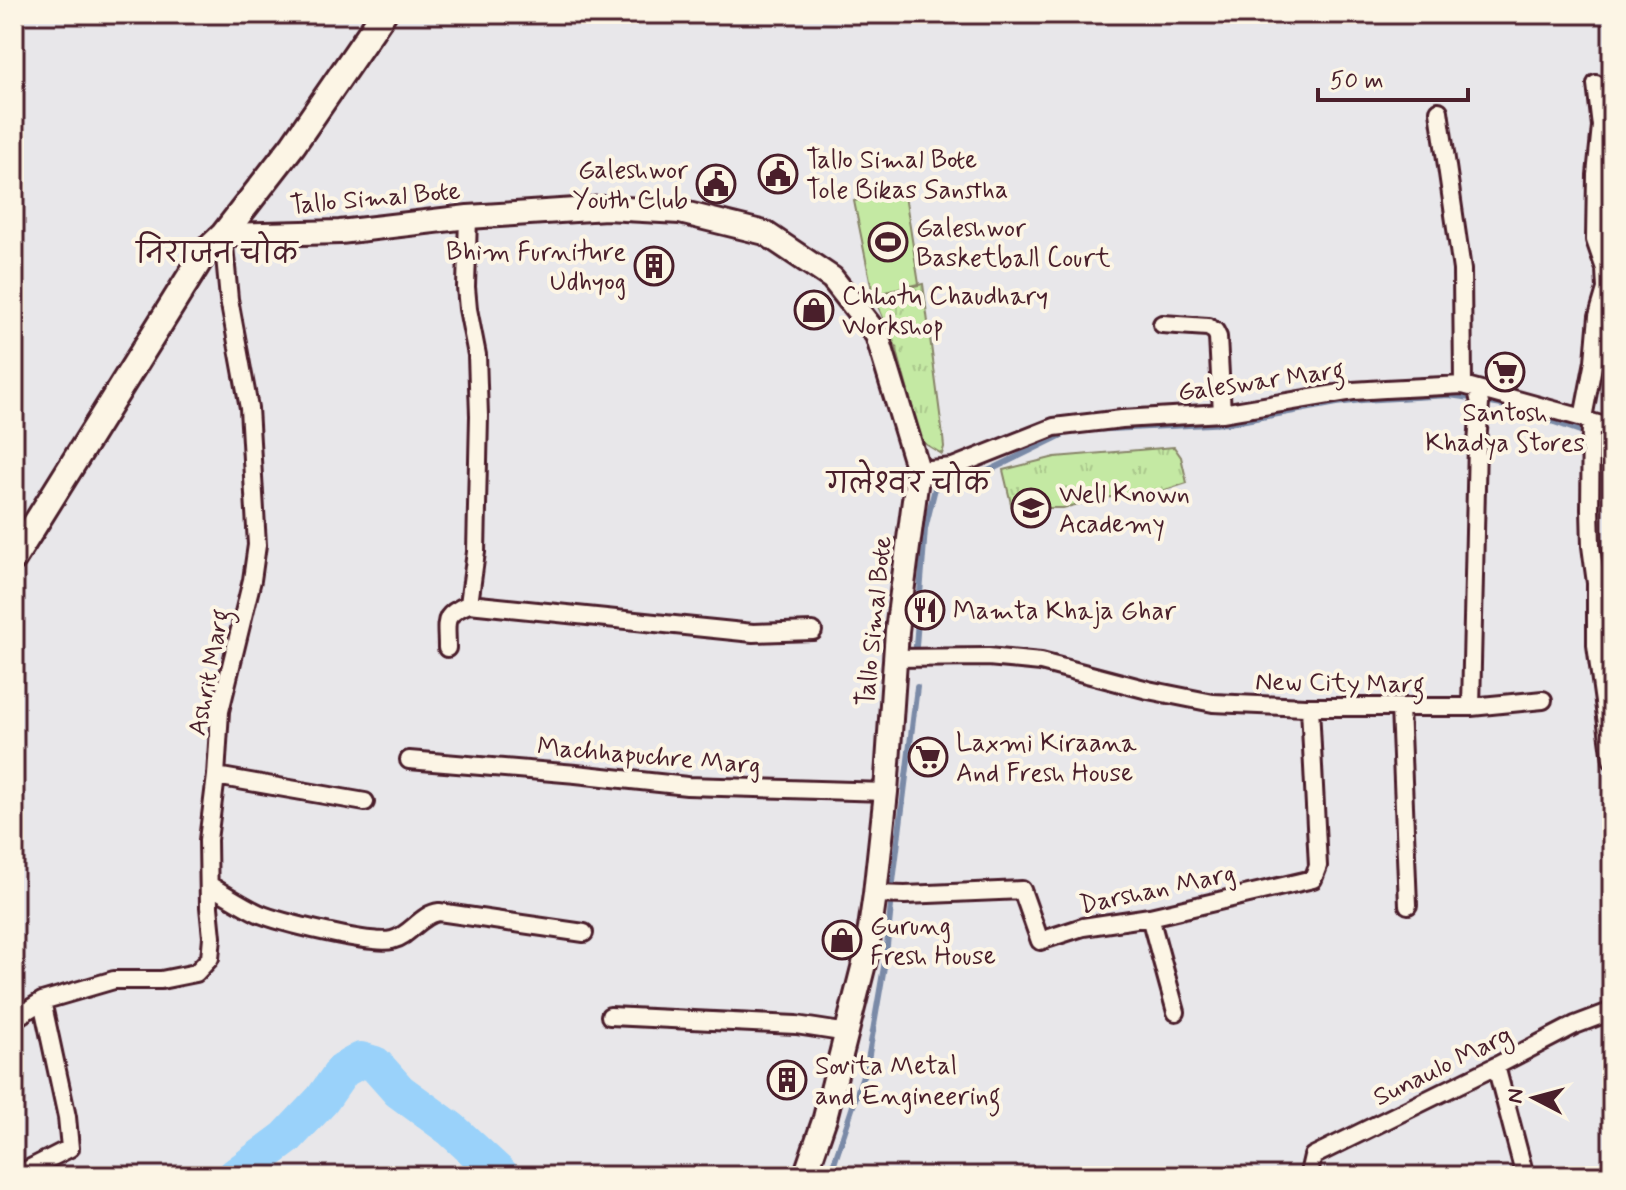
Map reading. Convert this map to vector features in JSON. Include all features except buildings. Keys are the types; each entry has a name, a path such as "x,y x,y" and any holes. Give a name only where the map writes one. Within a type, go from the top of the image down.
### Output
{"main road":[{"path":"14,558 205,252 223,235 293,145 383,14"},
{"name":"Tallo Simal Bote","path":"223,235 340,232 468,217 606,208 680,212 765,233 832,278 877,335 918,470 894,658 886,792 866,956 825,1118 805,1176"}],"street":[{"path":"1596,84 1601,126 1596,175 1595,240 1605,269 1606,289 1598,316 1587,420 1591,546 1596,583 1596,645 1612,760"},
{"path":"1439,111 1462,270 1470,387 1480,404 1471,707"},
{"path":"468,217 466,287 477,355 479,416 476,552 469,604"},
{"name":"Ashrit Marg","path":"14,1019 42,1001 114,980 161,980 196,973 210,958 208,840 220,711 252,580 257,545 249,408 229,299 223,235"},
{"path":"1162,324 1208,327 1215,331 1218,337 1222,413"},
{"name":"Galeswar Marg","path":"918,470 953,467 1054,427 1222,413 1353,391 1470,387 1612,428"},
{"path":"447,648 447,618 451,612 469,604 753,633 813,631"},
{"name":"New City Marg","path":"894,658 988,657 1041,662 1148,690 1213,703 1310,707 1471,707 1543,700"},
{"name":"Darshan Marg","path":"875,894 1022,890 1040,941 1083,927 1150,917 1313,879 1318,866 1310,707"},
{"path":"1400,707 1408,905"},
{"name":"Machhapuchre Marg","path":"409,760 687,786 886,792"},
{"path":"216,776 365,802"},
{"path":"209,885 260,914 337,934 381,941 394,940 431,913 439,912 584,933"},
{"path":"1150,917 1176,1012"},
{"path":"15,1176 70,1148 67,1117 42,1001"},
{"name":"Sunaulo Marg","path":"1312,1176 1313,1156 1575,1025 1612,1011"},
{"path":"610,1016 796,1025 848,1033"},
{"path":"1496,1066 1525,1176"}],"green space":[{"name":"Galeshwor Basketball Court","path":"904,189 919,284 873,295 854,201"},
{"path":"923,284 943,437 942,454 921,440 896,347 873,295"},
{"path":"1174,447 1181,457 1187,483 1159,492 1103,498 1063,508 1013,512 1003,470 1055,457"}],"waterway":[{"path":"1090,430 1229,423 1362,400 1449,395 1471,398"},
{"path":"1484,402 1508,406 1580,431"},
{"path":"916,646 925,529 936,484 946,477 978,476 1070,431"},
{"path":"1594,436 1612,441"},
{"path":"892,890 917,687"},
{"path":"830,1176 868,1060 891,906"},
{"path":"235,1176 286,1138 322,1100 343,1070 361,1060 375,1064 399,1091 451,1129 502,1176"}],"place":[{"name":"Tallo Simal Bote Tole Bikas Sanstha","path":"778,174"},
{"name":"Galeshwor Youth Club","path":"716,184"},
{"name":"Galeshwor Basketball Court","path":"888,242"},
{"name":"Bhim Furniture Udhyog","path":"654,266"},
{"name":"Chhotu Chaudhary Workshop","path":"814,310"},
{"name":"Santosh Khadya Stores","path":"1505,372"},
{"name":"Well Known Academy","path":"1031,508"},
{"name":"Mamta Khaja Ghar","path":"925,610"},
{"name":"Laxmi Kiraana And Fresh House","path":"928,757"},
{"name":"Gurung Fresh House","path":"842,940"},
{"name":"Sovita Metal and Engineering","path":"787,1080"}],"district":[{"name":"निराजन चोक","path":"217,253"},
{"name":"गलेश्वर चोक","path":"908,483"}]}
